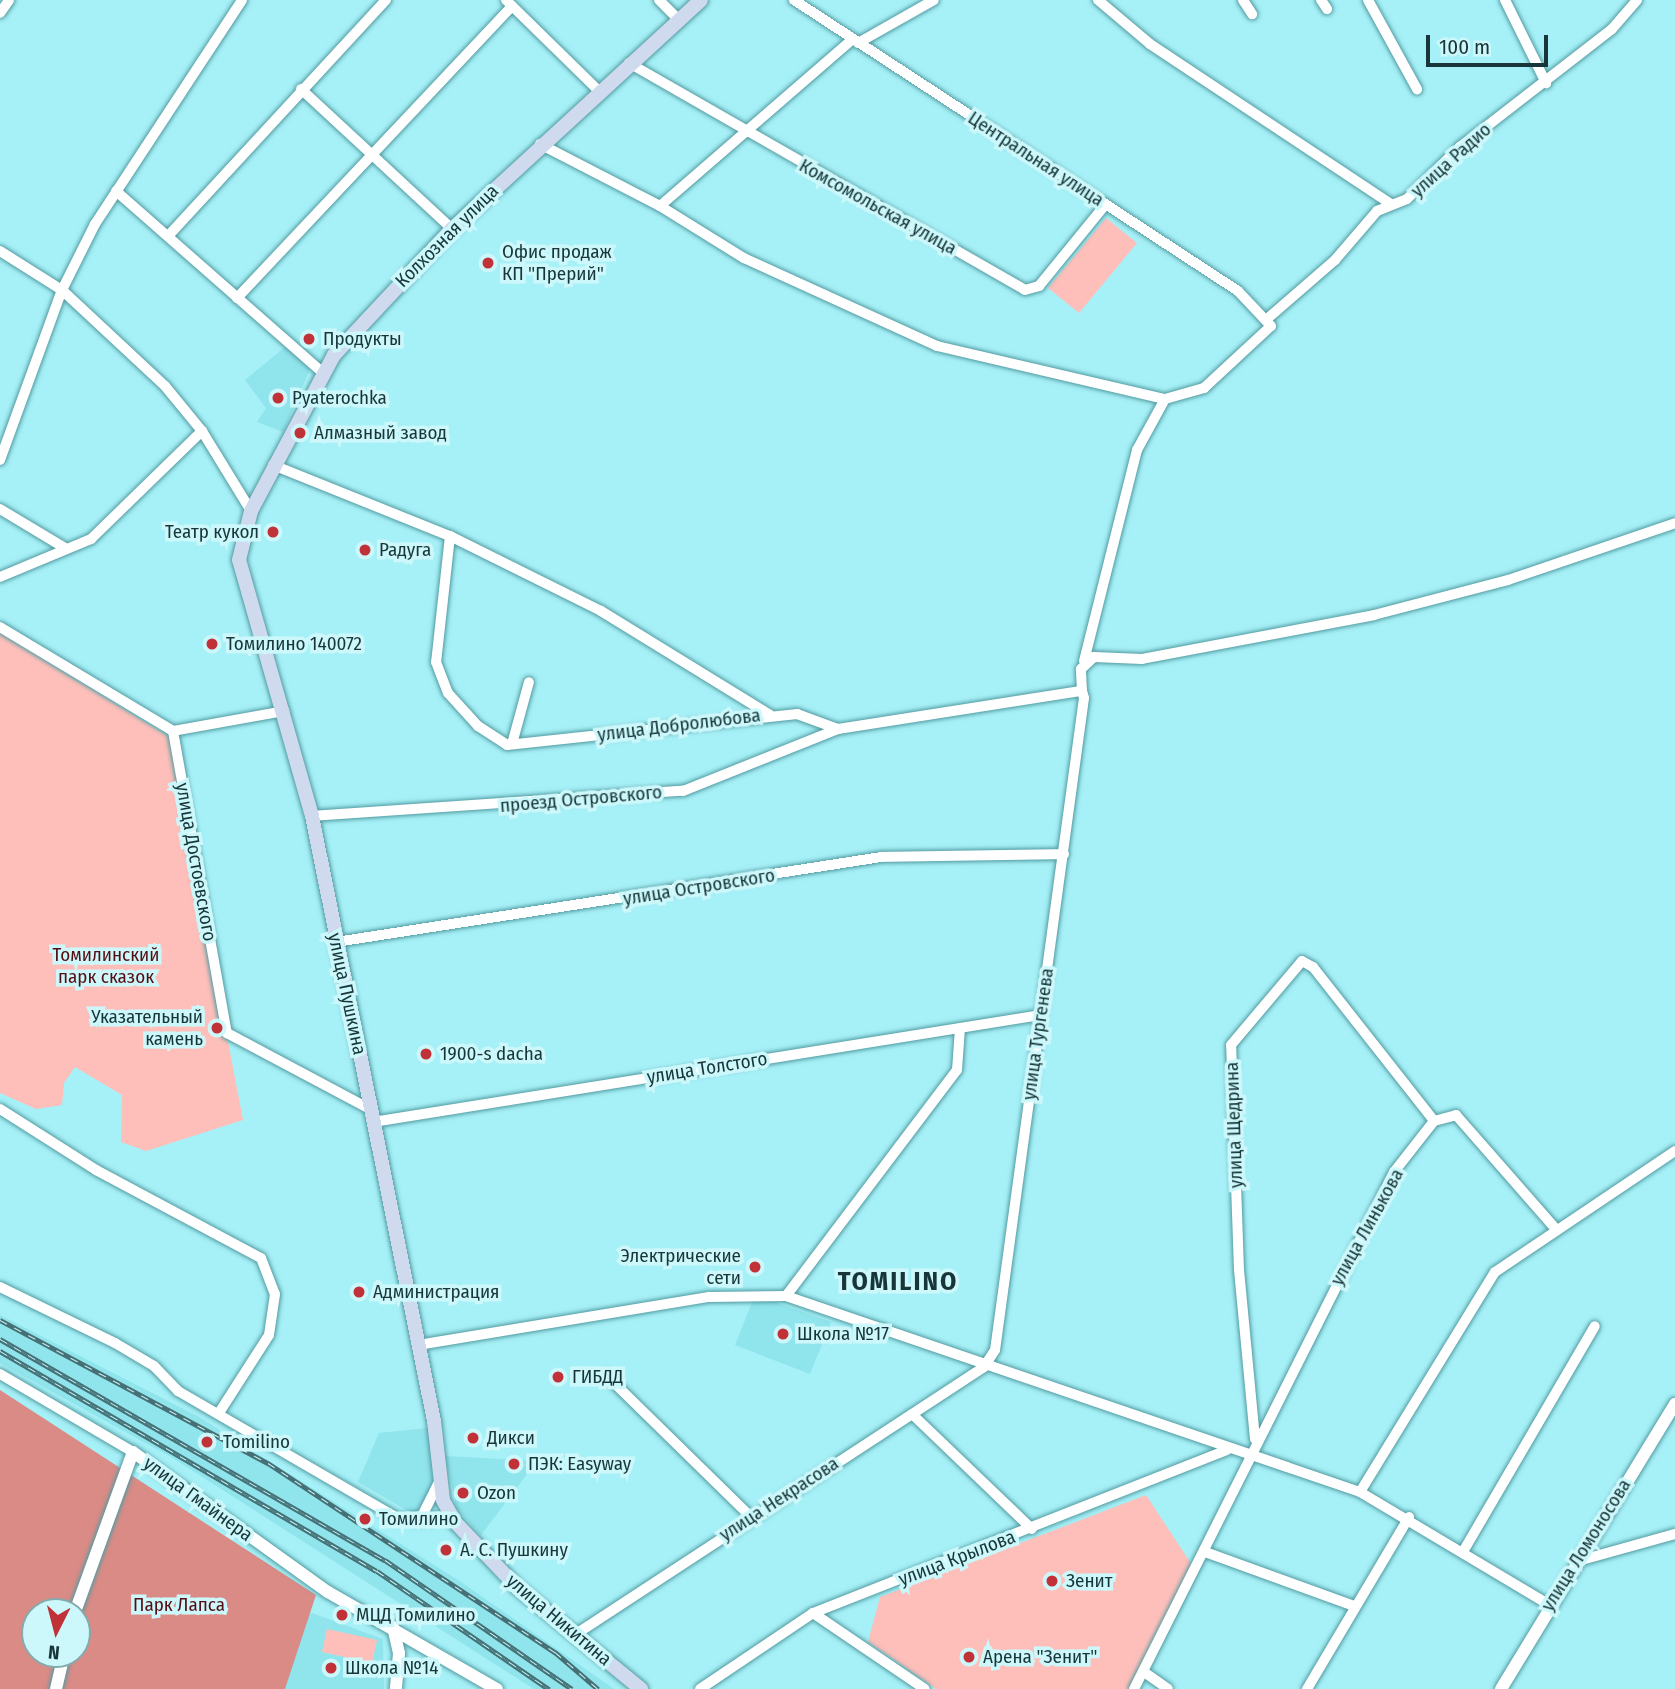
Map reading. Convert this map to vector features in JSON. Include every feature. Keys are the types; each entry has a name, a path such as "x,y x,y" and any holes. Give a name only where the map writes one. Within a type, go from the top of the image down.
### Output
{"main road":[{"name":"Колхозная улица","path":"249,513 321,371 452,229 598,90 701,0"},
{"name":"улица Пушкина","path":"249,513 240,574 284,711 312,816 442,1477"},
{"path":"442,1477 450,1517"},
{"name":"улица Никитина","path":"450,1517 517,1587 641,1689"}],"street":[{"path":"0,13 9,0"},
{"path":"0,460 62,290 116,191 242,0"},
{"path":"169,235 386,0"},
{"path":"659,0 678,19"},
{"name":"Центральная улица","path":"794,0 1238,291 1269,322"},
{"path":"660,206 744,132 855,41 934,0"},
{"path":"1098,0 1150,44 1391,204"},
{"path":"1242,0 1252,14"},
{"path":"1368,0 1417,89"},
{"path":"1505,0 1546,82"},
{"name":"улица Радио","path":"1165,398 1204,387 1391,204 1406,200 1460,147 1612,29 1637,0"},
{"path":"237,298 371,156 509,3 598,90"},
{"name":"Комсомольская улица","path":"629,63 744,132 1025,290 1039,286 1105,205"},
{"path":"302,89 452,229"},
{"path":"540,144 660,206 744,258 937,346 1165,398"},
{"path":"116,191 321,371"},
{"path":"0,251 62,290 165,386 202,431 249,513"},
{"name":"улица Тургенева","path":"984,1367 995,1350 1064,854 1083,695 1084,661 1138,450 1165,398"},
{"path":"0,577 91,539 118,516 202,431"},
{"name":"улица Добролюбова","path":"274,465 450,536 601,611 770,715"},
{"path":"0,509 65,548"},
{"path":"1084,661 1110,655 1142,659 1374,615 1508,580 1675,523"},
{"path":"450,536 436,662 448,694 478,726 512,744 529,682"},
{"path":"0,627 173,731 284,711"},
{"name":"проезд Островского","path":"312,816 684,791 838,729 1083,695"},
{"path":"770,715 797,714 838,729"},
{"name":"улица Добролюбова","path":"512,744 770,715"},
{"name":"улица Достоевского","path":"173,731 227,1033 372,1115"},
{"name":"улица Островского","path":"336,942 881,857 1064,854"},
{"name":"улица Щедрина","path":"1255,1439 1239,1270 1231,1045 1302,961 1313,967 1434,1121"},
{"name":"улица Толстого","path":"372,1115 1041,1015"},
{"path":"786,1296 957,1070 960,1028"},
{"path":"0,1109 96,1170 261,1258 275,1294 269,1335 219,1413"},
{"path":"1434,1121 1456,1115 1555,1228"},
{"name":"улица Линькова","path":"1134,1689 1205,1552 1255,1439 1394,1172 1434,1121"},
{"path":"1360,1492 1495,1272 1555,1228 1675,1151"},
{"path":"0,1287 115,1343 219,1413 412,1521 450,1517"},
{"path":"418,1345 709,1297 786,1296 1227,1450 1248,1454 1360,1492 1409,1517 1548,1604"},
{"path":"1464,1550 1595,1326"},
{"name":"улица Некрасова","path":"576,1634 984,1367"},
{"name":"улица Гмайнера","path":"0,1374 132,1452 328,1592 497,1689"},
{"path":"606,1375 751,1517"},
{"name":"улица Ломоносова","path":"1502,1689 1573,1562 1675,1405"},
{"path":"912,1414 1032,1529"},
{"name":"улица Крылова","path":"700,1689 813,1613 1227,1450"},
{"path":"80,1598 132,1452"},
{"path":"412,1521 422,1516 442,1477"},
{"path":"1307,1689 1409,1517"},
{"path":"1573,1562 1675,1534"},
{"path":"1205,1552 1354,1606"},
{"path":"813,1613 925,1689"},
{"path":"393,1627 399,1653 396,1689"},
{"path":"55,1689 60,1668"},
{"path":"1144,1672 1168,1689"}],"shaded area":[{"path":"285,347 310,369 283,432 257,422 266,408 245,380"},
{"name":"Школа №17","path":"755,1295 831,1322 810,1374 735,1345"},
{"path":"0,1315 199,1417 461,1582 614,1689 534,1689 171,1457 0,1363"},
{"path":"428,1428 437,1477 415,1515 358,1482 379,1433"},
{"path":"445,1456 537,1461 481,1535 457,1509"},
{"name":"Школа №14","path":"312,1613 383,1639 384,1689 267,1689 297,1617"}],"green space":[{"path":"1106,218 1137,243 1079,313 1048,288"},
{"name":"Томилинский парк сказок","path":"0,633 170,737 243,1120 146,1151 121,1142 122,1095 75,1067 64,1083 62,1105 36,1109 0,1093"},
{"name":"Парк Лапса","path":"0,1390 316,1595 285,1689 0,1689"},
{"name":"Зенит","path":"1146,1495 1192,1565 1132,1689 936,1689 868,1642 880,1597"},
{"path":"327,1629 377,1640 372,1663 322,1652"}],"railway":[{"path":"0,1320 268,1463 555,1652 598,1689"},
{"path":"0,1339 385,1560 572,1689"},
{"path":"0,1351 377,1571 549,1689"}],"place":[{"name":"Офис продаж КП \"Прерий\"","path":"488,263"},
{"name":"Продукты","path":"309,339"},
{"name":"Pyaterochka","path":"278,398"},
{"name":"Алмазный завод","path":"300,433"},
{"name":"Театр кукол","path":"273,532"},
{"name":"Радуга","path":"365,550"},
{"name":"Томилино 140072","path":"212,644"},
{"name":"Указательный камень","path":"217,1028"},
{"name":"1900-s dacha","path":"426,1054"},
{"name":"Электрические сети","path":"755,1267"},
{"name":"Администрация","path":"359,1292"},
{"name":"Школа №17","path":"783,1334"},
{"name":"ГИБДД","path":"558,1377"},
{"name":"Дикси","path":"473,1438"},
{"name":"Tomilino","path":"207,1442"},
{"name":"ПЭК: Easyway","path":"514,1464"},
{"name":"Ozon","path":"463,1493"},
{"name":"Томилино","path":"365,1519"},
{"name":"А. С. Пушкину","path":"446,1550"},
{"name":"Зенит","path":"1052,1581"},
{"name":"МЦД Томилино","path":"342,1615"},
{"name":"Арена \"Зенит\"","path":"969,1657"},
{"name":"Школа №14","path":"331,1668"}],"district":[{"name":"TOMILINO","path":"898,1282"}]}
